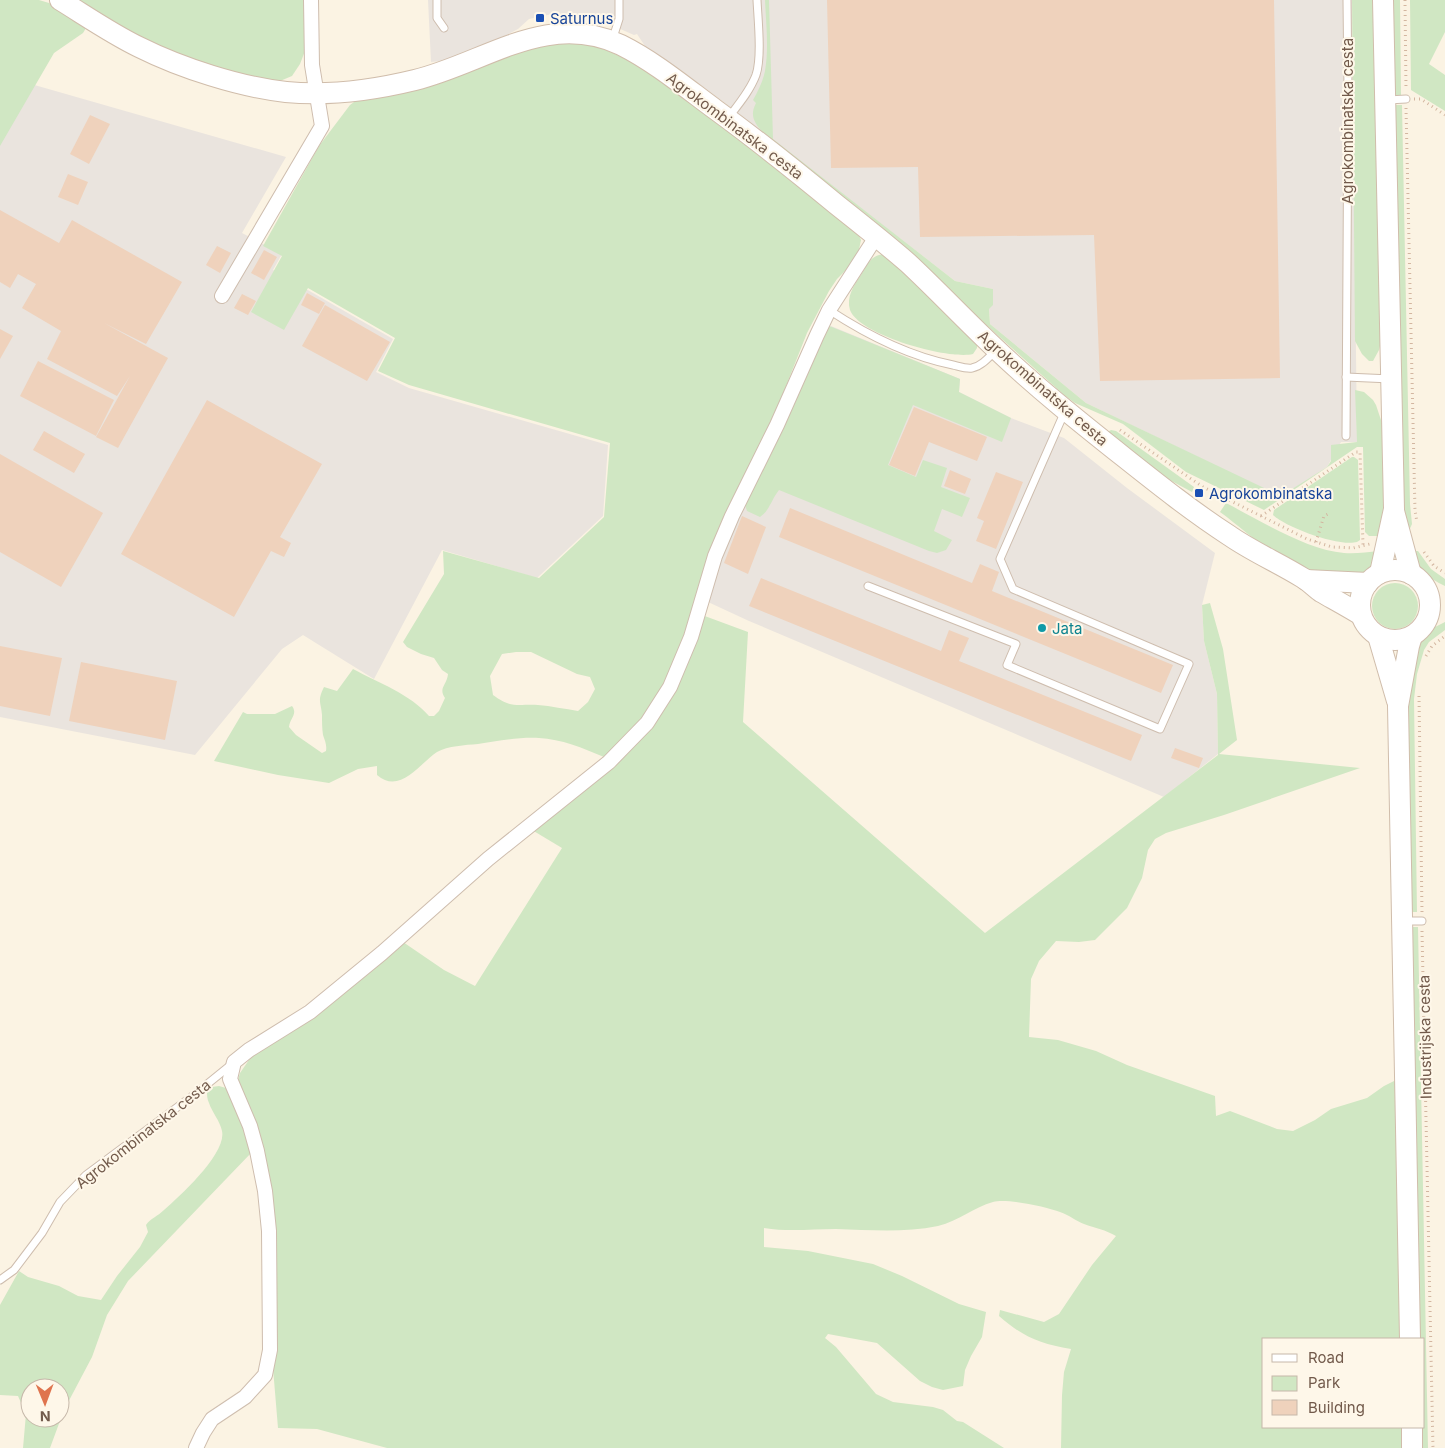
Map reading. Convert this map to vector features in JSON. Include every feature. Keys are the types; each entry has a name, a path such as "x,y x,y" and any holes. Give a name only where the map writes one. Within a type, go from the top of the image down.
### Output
{"street":[{"name":"Agrokombinatska cesta","path":"60,0 130,43 182,65 266,89 294,92 317,93 357,90 416,80 450,70 516,42 542,35 584,34 622,46 646,60 728,119 876,236 909,264 996,349 1065,410 1190,509 1252,550 1306,580 1318,591 1330,596 1361,616"},
{"path":"222,296 322,126 312,65 311,0"},
{"path":"1384,0 1394,509 1417,580 1430,600 1430,608 1419,629"},
{"path":"196,1448 212,1419 245,1397 265,1375 270,1350 269,1231 265,1191 250,1126 230,1079 234,1062 249,1050 317,1006 382,953 488,859 609,762 648,723 670,686 691,637 715,556 729,524 777,425 829,310 876,236"},
{"path":"1394,509 1374,578 1361,595 1361,616 1367,627 1378,636 1395,641 1437,617 1445,616"},
{"path":"1374,578 1395,570 1445,593"},
{"name":"Agrokombinatska cesta","path":"1306,580 1337,582 1374,578"},
{"name":"Industrijska cesta","path":"1398,706 1419,629"},
{"name":"Industrijska cesta","path":"1378,636 1398,706 1410,1338"},
{"path":"1412,1428 1412,1448"}],"lane":[{"path":"437,0 437,18 444,28"},
{"path":"612,42 619,19 619,0"},
{"path":"728,119 750,88 757,74 759,58 757,0"},
{"name":"Agrokombinatska cesta","path":"1346,436 1347,0"},
{"path":"1385,100 1406,99"},
{"path":"829,310 852,326 900,349 946,363 970,368 982,364 996,349"},
{"path":"1346,377 1391,380"},
{"path":"868,586 1016,644 1007,665 1160,729 1189,664 1013,589 1000,559 1065,410"},
{"path":"1402,921 1422,921"},
{"name":"Agrokombinatska cesta","path":"0,1280 14,1270 42,1233 60,1202 86,1175 195,1094 234,1062"}],"path":[{"path":"1405,0 1413,456 1415,511 1418,530"},
{"path":"1406,99 1422,99 1445,115"},
{"path":"1117,427 1204,487 1307,539 1332,546 1353,548 1371,544"},
{"path":"1261,516 1356,452 1360,452 1363,546"},
{"path":"1316,542 1324,516 1328,514"},
{"path":"1422,546 1429,560 1445,574"},
{"path":"1424,663 1432,646 1445,636"},
{"name":"Industrijska cesta","path":"1419,688 1422,921 1434,1448"}],"shaded area":[{"path":"428,0 1352,0 1357,442 1341,442 1327,467 1281,497 1086,403 990,324 989,308 993,289 955,281 709,91 645,46 637,34 634,35 593,17 553,14 529,19 518,29 462,59 431,62"},
{"path":"31,84 286,157 242,233 282,254 273,270 393,339 376,372 409,388 608,445 603,516 537,578 442,550 374,679 303,635 282,649 195,755 0,717 0,143"},
{"path":"831,326 960,379 959,392 1011,418 1064,438 1127,488 1215,553 1202,605 1204,641 1217,694 1218,754 1164,797 708,602 719,561 736,518"}],"green space":[{"path":"0,0 39,0 49,3 86,28 83,33 54,53 0,146"},
{"path":"75,0 305,0 305,51 300,64 292,76 280,81 268,82 205,65 170,52 128,32"},
{"path":"765,0 769,0 773,139 955,281 993,289 993,305 989,309 990,324 1086,403 1281,496 1327,467 1331,461 1331,445 1357,442 1355,390 1364,392 1376,405 1382,423 1385,509 1382,536 1369,536 1365,532 1363,447 1357,447 1264,510 1186,472 1123,424 1075,403 1064,395 983,322 907,249 767,137 753,117 756,103 753,100 763,78 767,53"},
{"path":"1352,0 1375,0 1381,342 1373,361 1369,361 1362,354 1355,341"},
{"path":"1392,0 1400,0 1401,95 1394,95"},
{"path":"1410,0 1445,0 1445,32 1429,64 1445,75 1445,111 1411,90"},
{"path":"559,42 579,43 601,48 638,64 690,100 857,231 861,240 857,259 837,279 807,333 682,649 653,708 626,739 604,757 580,747 555,740 539,738 516,739 446,748 430,757 409,776 394,782 385,780 377,775 377,766 358,769 329,783 278,775 214,761 243,712 247,714 275,714 292,706 294,714 289,727 296,735 322,753 326,751 322,730 321,695 324,687 337,691 353,669 403,695 413,701 429,716 434,716 439,711 445,698 442,692 448,674 442,670 434,658 407,647 403,642 444,574 443,551 539,578 604,517 610,443 409,385 378,371 395,338 308,288 284,330 251,312 282,256 263,246 319,146 350,105 358,99 508,54","holes":["531,652 577,674 590,677 595,689 588,702 578,711 543,705 510,704 493,695 490,676 502,654"]},
{"path":"1394,105 1402,105 1410,504 1412,524 1407,535 1402,514"},
{"path":"885,254 977,341 977,348 973,354 944,353 906,344 870,328 857,319 850,310 849,300 851,291 870,260"},
{"path":"827,325 960,379 959,392 1011,418 1002,442 913,405 888,465 916,477 923,460 947,468 941,487 970,498 962,517 942,509 934,531 952,540 946,550 937,553 929,551 779,490 760,517 747,511 745,505"},
{"path":"1111,430 1116,431 1194,487 1192,492 1166,478 1108,432"},
{"path":"1352,457 1358,460 1360,540 1349,543 1326,539 1301,531 1273,515 1274,510"},
{"path":"1226,503 1299,540 1330,551 1357,553 1379,551 1369,570 1360,574 1321,572 1298,566 1263,546 1220,512"},
{"path":"1412,551 1418,551 1431,569 1445,579 1445,586 1424,572 1417,563"},
{"path":"1395,583 1408,587 1414,593 1418,606 1414,619 1408,625 1395,629 1382,625 1376,619 1372,606 1376,593 1382,587"},
{"path":"1210,603 1223,649 1237,740 1219,754 1360,768 1166,833 1155,839 1148,850 1142,878 1127,908 1095,940 1079,942 1056,941 1039,961 1031,979 1029,1037 1058,1040 1096,1051 1127,1065 1215,1096 1216,1116 1230,1111 1277,1129 1293,1131 1315,1120 1331,1109 1367,1098 1396,1080 1402,1338 1262,1338 1262,1428 1403,1428 1403,1448 1061,1448 1064,1372 1071,1349 1050,1345 1024,1334 999,1316 1000,1310 1044,1322 1059,1314 1092,1265 1116,1236 1054,1210 1008,1201 986,1204 946,1224 912,1230 791,1230 764,1228 764,1247 808,1251 873,1264 959,1304 986,1312 982,1337 965,1370 963,1386 943,1390 920,1381 877,1343 828,1334 825,1338 836,1347 876,1394 893,1402 943,1410 957,1421 963,1422 1004,1448 387,1448 317,1429 278,1428 273,1368 275,1350 270,1187 238,1080 240,1073 251,1057 281,1037 403,942 444,970 475,986 562,848 532,830 601,776 639,740 702,615 748,632 743,722 985,933 1218,755 1217,694 1204,641 1202,605"},
{"path":"1445,622 1445,630 1429,642 1424,650 1417,674 1414,699 1417,912 1410,912 1406,712 1417,645 1431,629"},
{"path":"1411,927 1418,927 1428,1448 1421,1448 1421,1428 1425,1428 1425,1338 1419,1338"},
{"path":"212,1087 226,1088 240,1115 252,1152 128,1281 107,1315 92,1357 70,1399 70,1378 20,1378 20,1400 18,1396 0,1395 0,1305 19,1271 28,1277 59,1286 78,1296 101,1300 140,1247 148,1232 146,1225 191,1185 217,1151 222,1140 222,1131 207,1098 207,1091"},
{"path":"25,1428 57,1428 50,1448 23,1448"}],"building":[{"path":"827,0 1274,0 1280,378 1100,381 1094,235 920,237 918,167 831,168"},
{"path":"90,115 110,124 89,164 70,154"},
{"path":"68,174 88,182 78,205 58,197"},
{"path":"0,210 59,243 72,220 182,282 146,344 104,323 168,358 118,448 96,437 130,376 117,396 47,359 61,331 22,308 36,284 18,274 10,288 0,282"},
{"path":"217,246 231,253 220,273 206,265"},
{"path":"264,250 277,257 264,280 251,273"},
{"path":"307,293 325,303 319,314 301,305"},
{"path":"242,294 256,301 248,315 234,308"},
{"path":"325,305 390,342 367,381 302,346"},
{"path":"0,329 13,336 0,359"},
{"path":"38,361 114,400 96,436 20,396"},
{"path":"207,400 322,464 280,537 291,543 284,557 271,551 234,617 121,554"},
{"path":"914,407 987,437 977,461 929,442 915,476 889,465"},
{"path":"44,431 85,454 74,473 33,450"},
{"path":"0,454 103,513 61,587 0,552"},
{"path":"950,470 971,479 965,494 944,486"},
{"path":"996,472 1023,482 996,549 976,541 984,521 977,518"},
{"name":"Jata","path":"790,508 972,583 980,564 999,572 992,591 1173,665 1161,693 779,537"},
{"path":"742,516 766,527 748,574 724,563"},
{"path":"761,578 941,651 949,630 969,638 959,661 1142,735 1131,761 749,606"},
{"path":"0,646 62,658 50,716 0,706"},
{"path":"81,662 177,681 165,740 69,721"},
{"path":"1175,748 1203,758 1199,768 1171,758"}],"place":[{"name":"Saturnus","path":"540,18"},
{"name":"Agrokombinatska","path":"1199,493"},
{"name":"Jata","path":"1042,628"}]}
